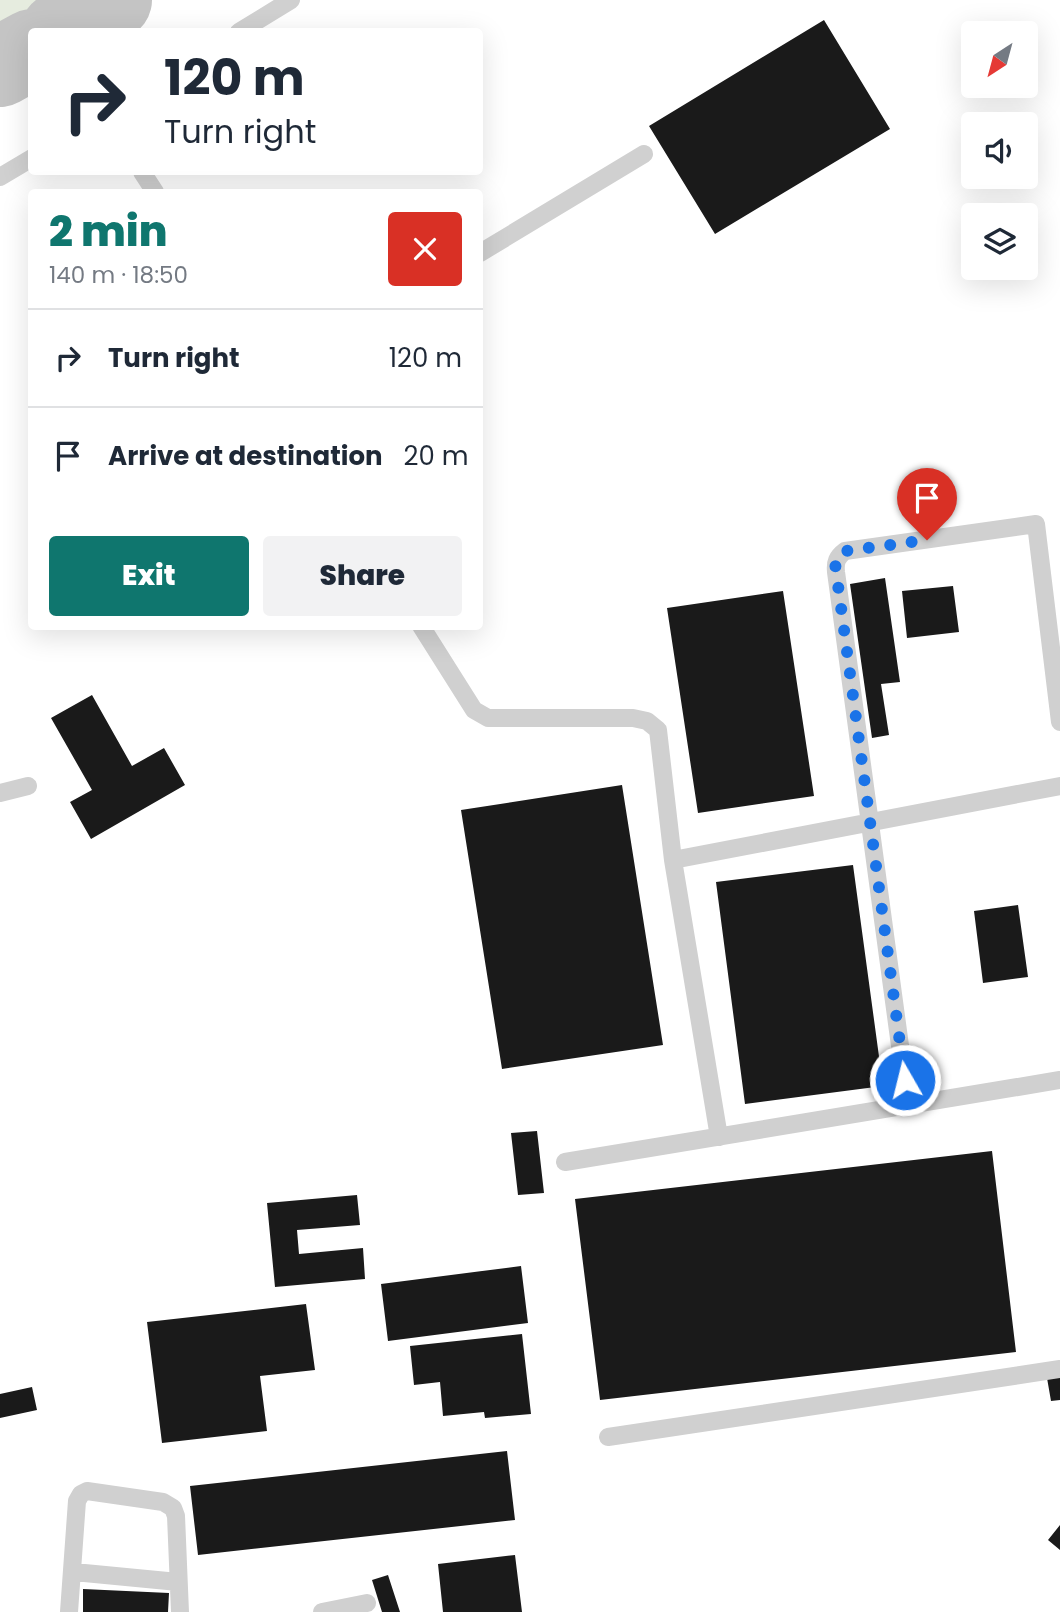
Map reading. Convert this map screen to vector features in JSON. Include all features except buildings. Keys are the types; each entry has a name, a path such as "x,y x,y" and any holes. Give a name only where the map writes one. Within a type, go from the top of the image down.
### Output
{"lane":[{"path":"246,28 291,0"},
{"path":"483,251 644,154"},
{"path":"0,177 28,160"},
{"path":"908,1105 835,572 835,563 839,556 845,551 1036,524 1060,722"},
{"path":"424,630 474,710 480,715 488,718 633,718 648,721 658,730 673,860 719,1137"},
{"path":"0,793 28,786"},
{"path":"673,860 1060,786"},
{"path":"565,1162 1060,1080"},
{"path":"608,1437 1060,1369"},
{"path":"69,1612 74,1572 77,1501 87,1490 163,1502 173,1508 176,1516 180,1612"},
{"path":"74,1572 178,1582"},
{"path":"323,1612 367,1603"}],"shaded area":[{"path":"0,0 59,0 0,35"}],"taxiway":[{"path":"66,28 112,0"},
{"path":"0,67 28,51"}],"route":[{"path":"905,1080 835,563 845,551 927,540"}]}
